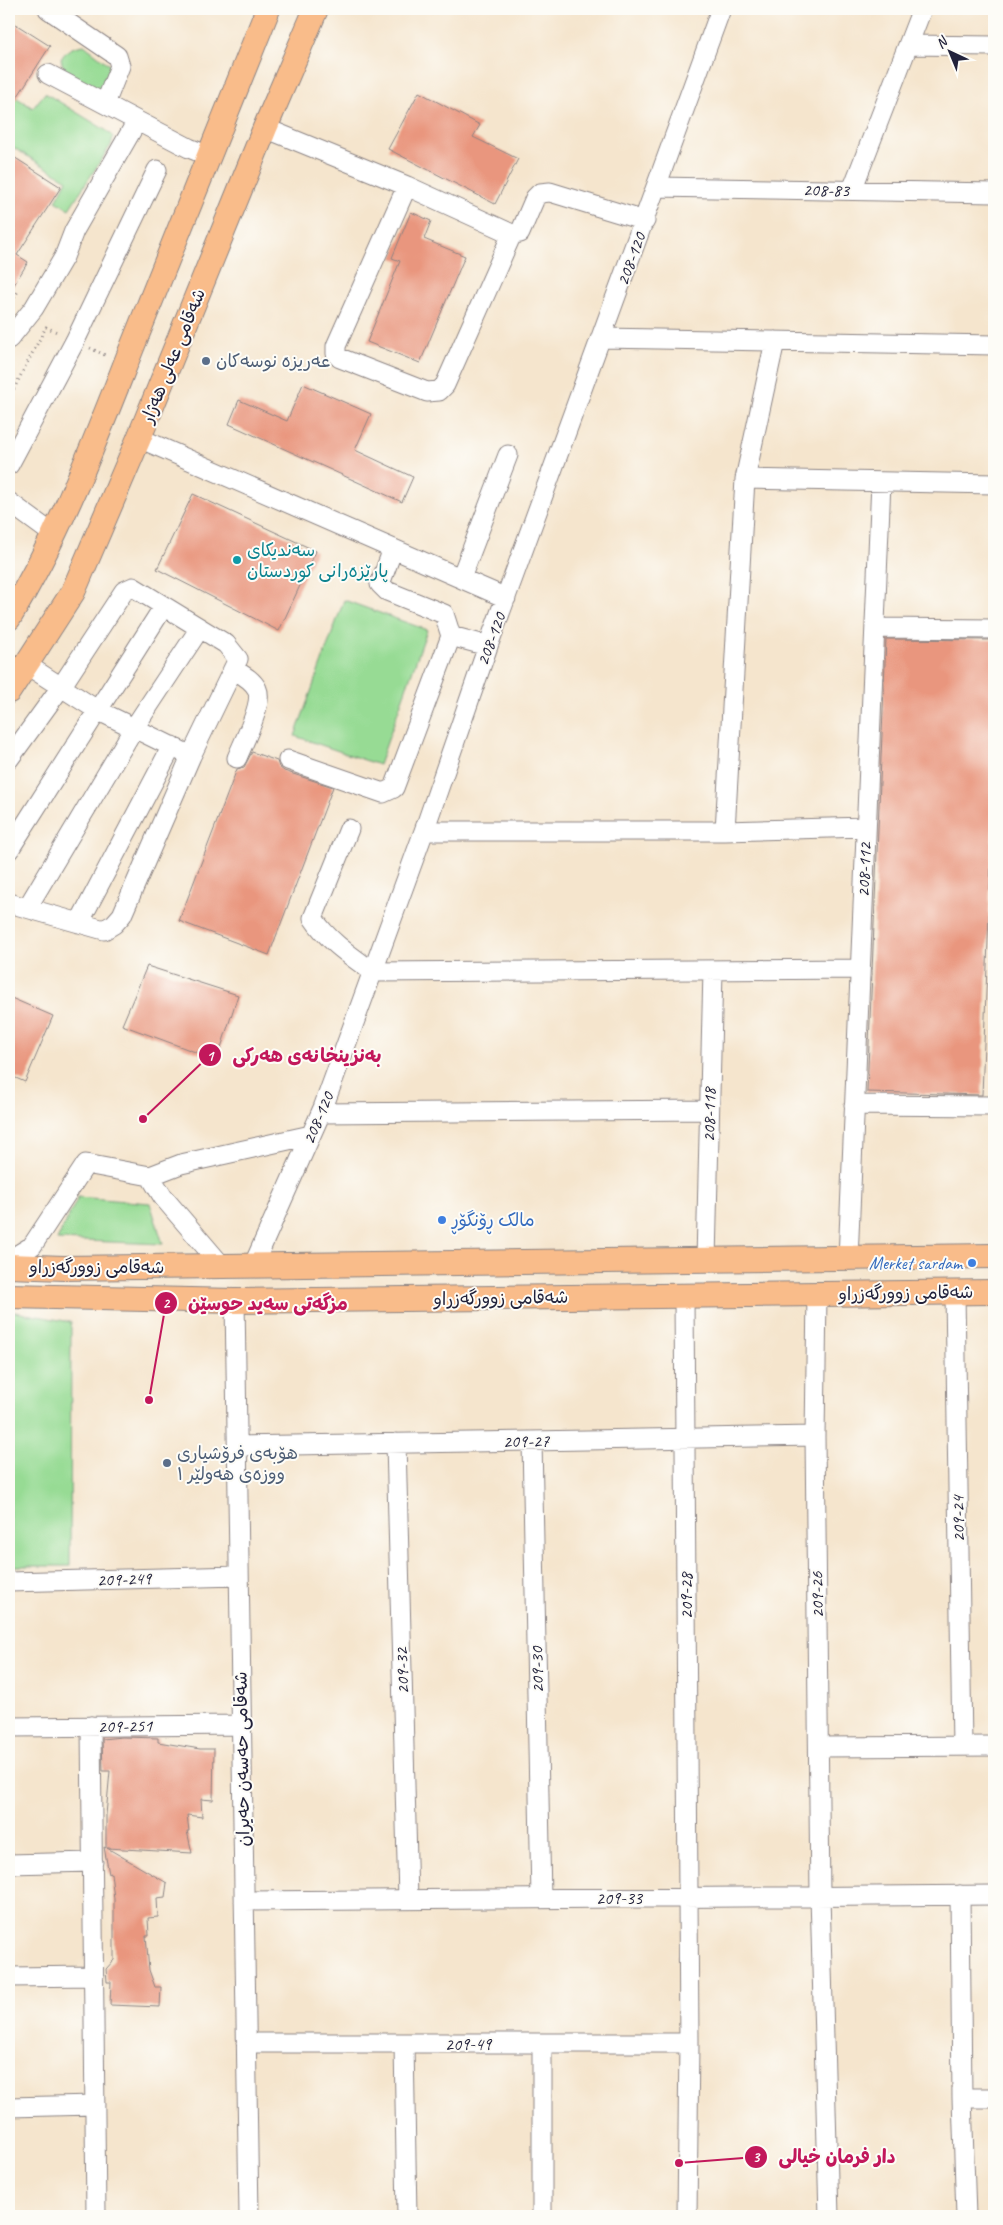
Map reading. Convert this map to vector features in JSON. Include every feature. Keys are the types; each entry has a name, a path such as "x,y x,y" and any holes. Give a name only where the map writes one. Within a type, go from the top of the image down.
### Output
{"main road":[{"path":"9,618 28,587 54,535 109,407 268,9"},
{"name":"شەقامی عەلی هەژار","path":"9,691 73,592 140,438 265,128 316,9"},
{"name":"شەقامی زوورگەزراو","path":"9,1266 253,1266 994,1256"},
{"name":"شەقامی زوورگەزراو","path":"9,1296 235,1301 994,1292"}],"street":[{"path":"48,9 117,56 120,66 106,104"},
{"name":"208-120","path":"253,1266 321,1112 424,831 488,646 721,9"},
{"path":"852,190 922,9"},
{"path":"908,45 994,46"},
{"path":"48,74 209,156"},
{"path":"9,339 34,308 64,257 74,231 137,120"},
{"path":"265,128 407,186 512,234 520,233 535,198 540,193 550,192 645,221"},
{"path":"9,465 75,341 157,170"},
{"path":"407,186 336,346 336,354 340,358 426,392 439,391 445,385 512,234"},
{"name":"208-83","path":"657,187 994,193"},
{"path":"602,338 994,345"},
{"path":"725,831 744,479 775,341"},
{"path":"140,438 506,598"},
{"path":"461,578 508,455"},
{"path":"744,479 994,484"},
{"name":"208-112","path":"848,1259 881,482"},
{"path":"9,502 54,535"},
{"path":"288,760 383,793 394,788 451,636 444,614 387,591 380,584 393,549"},
{"path":"9,759 61,687 124,591 133,588 164,606 226,644 233,650 238,659 191,756 122,915 114,924 104,930 9,903"},
{"path":"9,850 164,606"},
{"path":"27,908 134,728 200,628"},
{"path":"875,628 994,629"},
{"path":"451,636 488,646"},
{"path":"27,665 97,710 191,756"},
{"path":"233,668 253,682 258,690 259,701 237,758"},
{"path":"79,923 172,746"},
{"path":"424,831 725,831 866,827"},
{"path":"349,829 313,918 341,949 373,972 860,969"},
{"name":"208-118","path":"706,1260 713,970"},
{"path":"854,1106 994,1106"},
{"path":"321,1112 709,1110"},
{"path":"9,1260 32,1246 86,1164 150,1176 180,1164 311,1135"},
{"path":"150,1176 163,1198 222,1266"},
{"name":"209-24","path":"954,1293 962,1746"},
{"name":"209-26","path":"817,1294 815,1436 820,1747 820,1896 829,2216"},
{"name":"209-28","path":"684,1296 689,2043 687,2216"},
{"name":"شەقامی حەسەن حەیران","path":"235,1301 249,2216"},
{"name":"209-27","path":"237,1446 815,1436"},
{"name":"209-30","path":"532,1441 541,1898"},
{"name":"209-32","path":"396,1443 408,1899"},
{"name":"209-249","path":"9,1582 239,1576"},
{"name":"209-251","path":"9,1727 241,1725"},
{"path":"91,1726 96,2216"},
{"path":"820,1747 994,1746"},
{"path":"9,1864 93,1862"},
{"path":"960,1895 962,2098 966,2216"},
{"name":"209-33","path":"244,1901 994,1895"},
{"path":"9,1977 94,1976"},
{"path":"542,2043 542,2216"},
{"name":"209-49","path":"246,2044 689,2043"},
{"path":"404,2044 407,2216"},
{"path":"962,2098 994,2098"},
{"path":"9,2107 95,2105"}],"path":[{"path":"9,306 18,291"}],"green space":[{"path":"84,45 111,66 110,73 99,93 75,80 66,72 63,66 61,59 65,53 73,48"},
{"path":"9,93 33,108 45,93 107,131 113,137 111,145 69,209 56,201 67,180 9,145"},
{"path":"344,600 427,630 379,765 295,736"},
{"path":"78,1197 150,1203 163,1244 57,1240"},
{"path":"9,1311 71,1322 70,1566 9,1566"}],"building":[{"path":"9,20 50,46 9,110"},
{"path":"419,92 480,125 473,137 518,159 495,204 388,149"},
{"path":"9,154 61,187 17,255 28,262 9,293"},
{"path":"411,212 431,221 424,239 465,256 420,363 367,342 400,261 392,258"},
{"path":"303,384 371,414 355,450 413,477 402,502 229,424 239,400 287,421"},
{"name":"سەندیکای پارێزەرانی کوردستان","path":"193,494 316,551 279,631 157,569"},
{"path":"886,639 994,640 994,786 982,1095 867,1092"},
{"path":"252,752 277,761 279,767 284,771 333,787 269,955 179,921 237,769 244,767"},
{"path":"147,966 238,995 217,1060 122,1025"},
{"path":"9,997 53,1016 25,1082 9,1075"},
{"path":"122,1737 158,1738 158,1742 200,1749 214,1749 213,1800 201,1799 202,1817 187,1815 189,1831 187,1831 192,1853 107,1848 167,1883 165,1897 157,1898 158,1917 148,1918 149,1936 146,1936 149,1970 155,1987 161,1987 160,2007 110,2005 111,1982 107,1982 106,1969 114,1960 114,1899 111,1873 109,1874 104,1847 106,1848 106,1815 110,1771 103,1771 102,1739"}],"place":[{"name":"عەریزە نوسەکان","path":"206,361"},
{"name":"سەندیکای پارێزەرانی کوردستان","path":"237,560"},
{"name":"بەنزینخانەی هەرکی","path":"143,1119"},
{"name":"مالک ڕۆنگۆڕ","path":"442,1220"},
{"name":"Merket sardam","path":"972,1263"},
{"name":"مزگەتی سەید حوسێن","path":"149,1400"},
{"name":"هۆبەی فرۆشیاری ووزەی هەولێر ١","path":"167,1463"},
{"name":"دار فرمان خیالی","path":"679,2163"}]}
